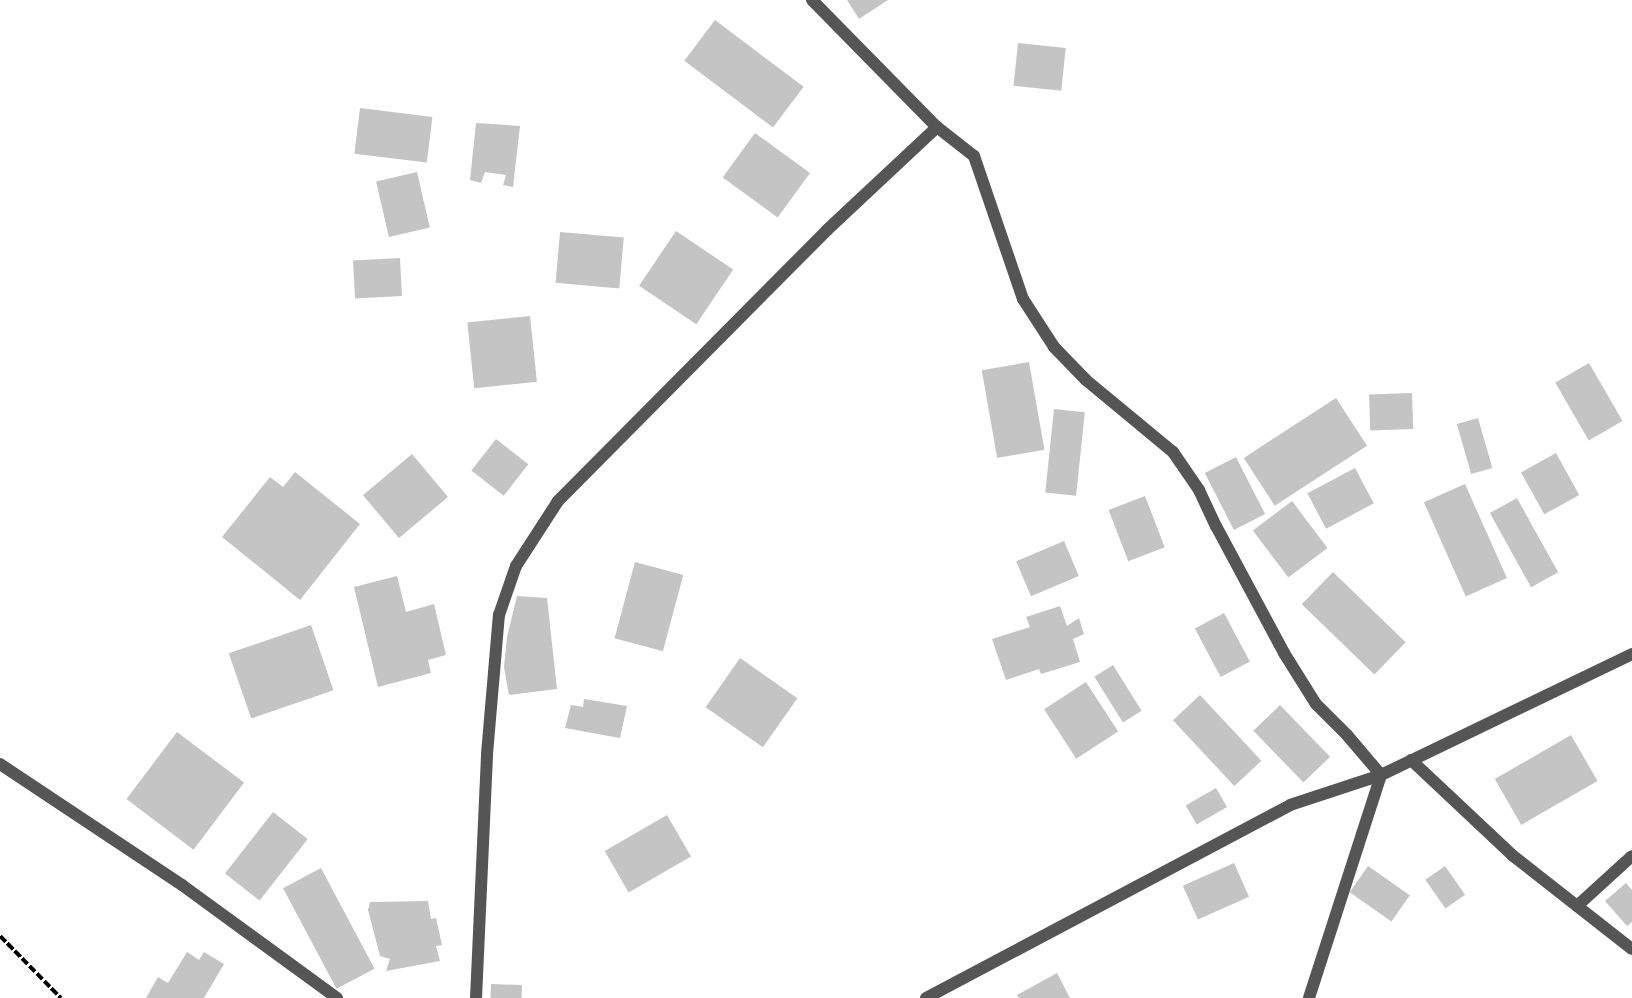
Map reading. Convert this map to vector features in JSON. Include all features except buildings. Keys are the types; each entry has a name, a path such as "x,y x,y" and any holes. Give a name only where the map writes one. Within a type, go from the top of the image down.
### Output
{"street":[{"path":"812,0 937,127 974,156 1023,299 1054,347 1086,380 1173,452 1199,490 1216,526 1284,653 1316,704 1347,735 1380,775"},
{"path":"476,998 487,754 499,615 516,566 558,501 827,230 937,127"},
{"path":"926,998 1290,805 1380,775 1632,654"},
{"path":"1411,760 1512,855 1632,949"},
{"path":"0,764 182,885 337,998"},
{"path":"1309,998 1380,775"},
{"path":"1577,906 1632,856"}],"railway":[{"path":"0,936 61,998"}]}
